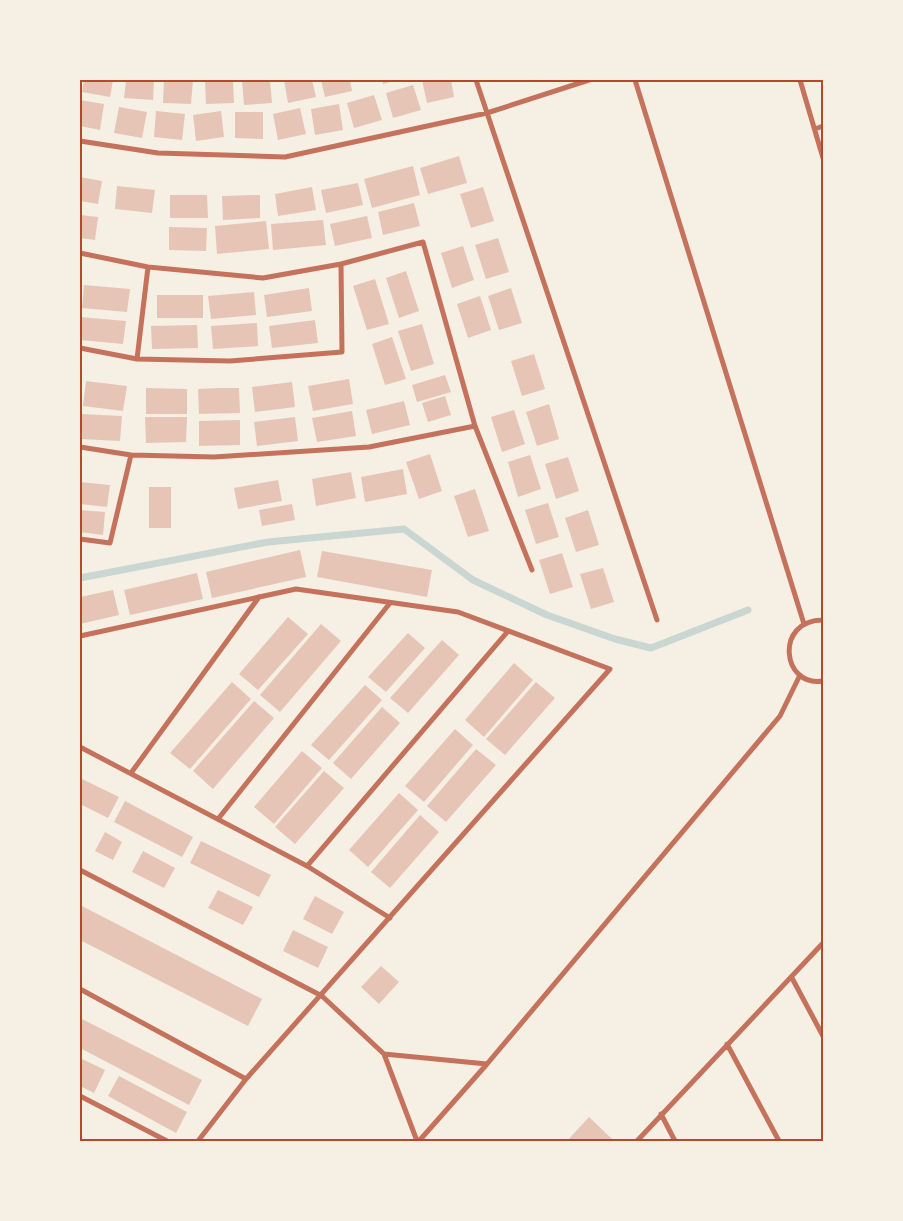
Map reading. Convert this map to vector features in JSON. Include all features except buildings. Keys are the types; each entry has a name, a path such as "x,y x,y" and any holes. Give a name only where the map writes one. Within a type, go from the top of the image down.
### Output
{"street":[{"path":"476,80 657,620"},
{"path":"80,141 158,153 285,158 487,113 589,80"},
{"path":"635,80 804,624"},
{"path":"800,80 823,158"},
{"path":"815,129 823,126"},
{"path":"80,253 148,266 263,278 342,264 423,242 475,426 532,570"},
{"path":"80,348 137,359 230,361 342,352 342,264"},
{"path":"137,359 148,266"},
{"path":"80,447 131,455 214,457 369,446 475,426"},
{"path":"80,539 110,542 131,455"},
{"path":"80,636 296,589 458,612 610,669 322,996 246,1079 198,1141"},
{"path":"131,773 260,597"},
{"path":"218,819 390,603"},
{"path":"823,620 814,620 804,624 791,638 788,648 789,658 800,675 809,680 823,681"},
{"path":"307,866 508,631"},
{"path":"80,870 322,996 384,1054 418,1141 487,1064 780,716 800,675"},
{"path":"80,747 307,866 390,918"},
{"path":"637,1141 823,943"},
{"path":"792,978 823,1036"},
{"path":"80,989 246,1079"},
{"path":"727,1044 779,1141"},
{"path":"384,1054 487,1064"},
{"path":"80,1096 167,1141"},
{"path":"661,1114 675,1141"}],"waterway":[{"path":"80,578 268,542 404,529 473,580 547,615 615,639 651,648 748,610"}]}
